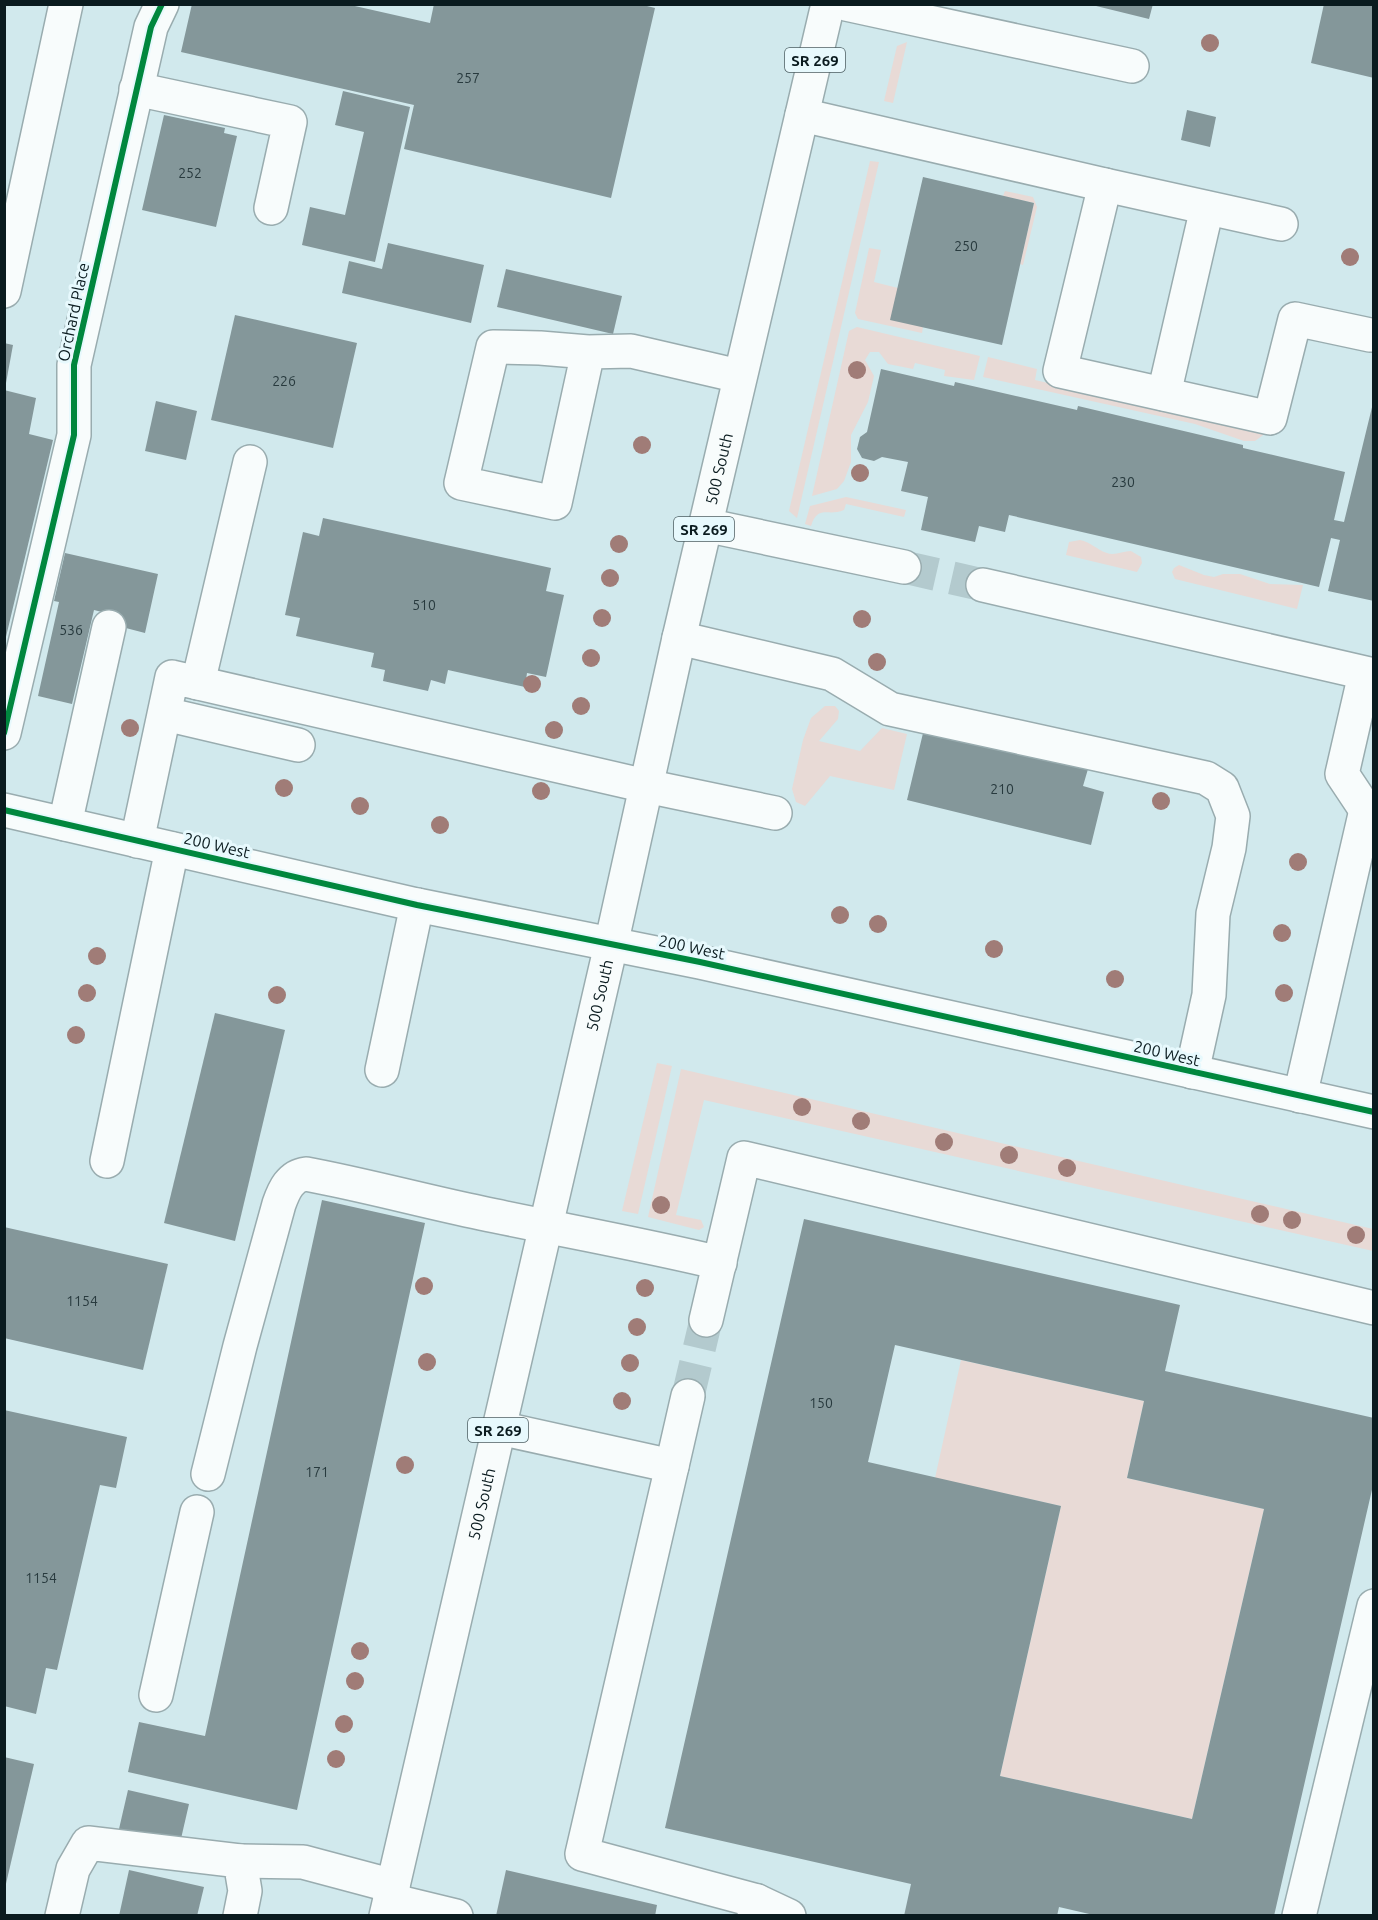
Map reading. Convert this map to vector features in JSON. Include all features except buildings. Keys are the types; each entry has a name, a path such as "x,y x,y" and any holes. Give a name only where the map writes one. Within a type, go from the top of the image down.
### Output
{"street":[{"path":"4,291 66,4"},
{"name":"Orchard Place","path":"4,733 74,435 74,365 151,27 162,4"},
{"name":"500 South","path":"390,1900 611,945 739,376 828,4"},
{"path":"846,4 951,16 1132,66"},
{"path":"136,89 290,122 271,208"},
{"path":"802,115 1281,224"},
{"path":"1106,185 1060,371 1270,418 1295,319 1372,330"},
{"path":"1164,394 1207,208"},
{"path":"588,352 555,503 460,483 493,347 588,352 631,351 739,376"},
{"path":"198,683 250,462"},
{"path":"705,525 903,567"},
{"path":"983,585 1369,675 1342,774 1370,811 1300,1096"},
{"path":"65,824 109,627"},
{"path":"679,638 832,674 890,709 1206,778 1222,788 1233,816 1229,848 1213,914 1209,995 1192,1072"},
{"path":"137,841 172,677 646,786 775,813"},
{"path":"165,714 298,745"},
{"name":"200 West","path":"4,810 417,905 700,962 1300,1096 1372,1104"},
{"path":"107,1161 172,849"},
{"path":"382,1070 417,905"},
{"path":"706,1320 744,1158 1374,1308"},
{"path":"208,1474 276,1216 283,1195 292,1179 298,1175 306,1174 720,1263"},
{"path":"688,1396 582,1854 755,1908 789,1916"},
{"path":"499,1428 672,1466"},
{"path":"156,1695 197,1512"},
{"path":"1299,1916 1374,1606"},
{"path":"62,1916 73,1869 88,1843 240,1861 303,1862 390,1900 456,1916"},
{"path":"240,1861 245,1891 240,1916"}],"shaded area":[{"path":"907,42 893,103 884,101 897,46"},
{"path":"870,161 879,162 797,518 789,511"},
{"path":"1005,191 1033,197 1037,207 1023,265 1020,264 1034,203 1003,196"},
{"path":"869,248 881,250 874,282 898,288 923,327 922,333 858,319 855,313"},
{"path":"857,327 980,356 974,380 944,376 945,370 915,363 913,369 888,364 879,352 870,352 865,360 874,376 868,402 851,435 851,462 844,481 837,489 812,496 849,331"},
{"path":"988,357 1037,369 1035,380 1266,433 1255,441 1244,441 1195,424 983,377"},
{"path":"846,497 906,510 904,517 846,504 844,510 820,513 811,526 805,524 810,506"},
{"path":"1080,540 1110,554 1131,551 1141,557 1142,563 1137,572 1066,555 1069,542"},
{"path":"1179,565 1214,577 1223,574 1240,574 1270,584 1303,585 1297,609 1175,579 1172,572"},
{"path":"825,706 835,706 839,711 838,719 819,741 860,751 882,728 907,734 894,790 830,776 805,806 796,802 792,789 803,740 811,718"},
{"path":"657,1063 672,1066 638,1214 622,1211"},
{"path":"681,1069 1373,1229 1373,1251 704,1100 676,1215 701,1220 704,1227 699,1230 648,1217"},
{"path":"961,1360 1144,1401 1127,1478 1264,1509 1192,1819 1000,1776 1061,1506 935,1478"}],"tunnel":[{"path":"904,567 983,585"},
{"path":"688,1396 706,1320"}],"cycle path":[{"path":"4,733 74,435 74,365 151,27 162,4"},
{"path":"4,810 417,905 700,962 1374,1112"}]}
